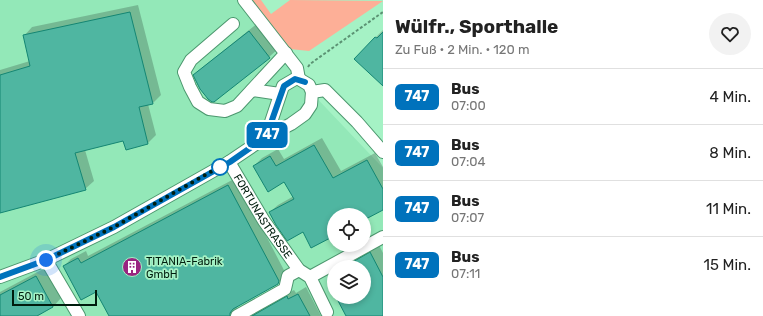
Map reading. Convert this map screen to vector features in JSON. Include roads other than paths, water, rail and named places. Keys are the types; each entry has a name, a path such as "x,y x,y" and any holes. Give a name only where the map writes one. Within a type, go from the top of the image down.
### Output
{"street":[{"path":"244,0 297,68 299,79 309,86 312,92 325,90 357,122 383,152"},
{"path":"233,24 191,60 184,72 198,102 209,108 225,111 237,106 286,54"},
{"path":"266,137 284,86 295,79 299,79"},
{"path":"252,90 280,94"},
{"name":"FORTUNASTRASSE","path":"0,277 46,260 114,227 230,162 266,137 291,124 305,114 312,105 312,92"},
{"name":"FORTUNASTRASSE","path":"230,162 264,221 299,270"},
{"path":"310,277 383,237"},
{"path":"46,260 79,316"},
{"path":"237,316 285,289 288,276 299,270 310,277 327,312"}],"place":[{"name":"TITANIA-Fabrik GmbH","path":"132,267"}]}
